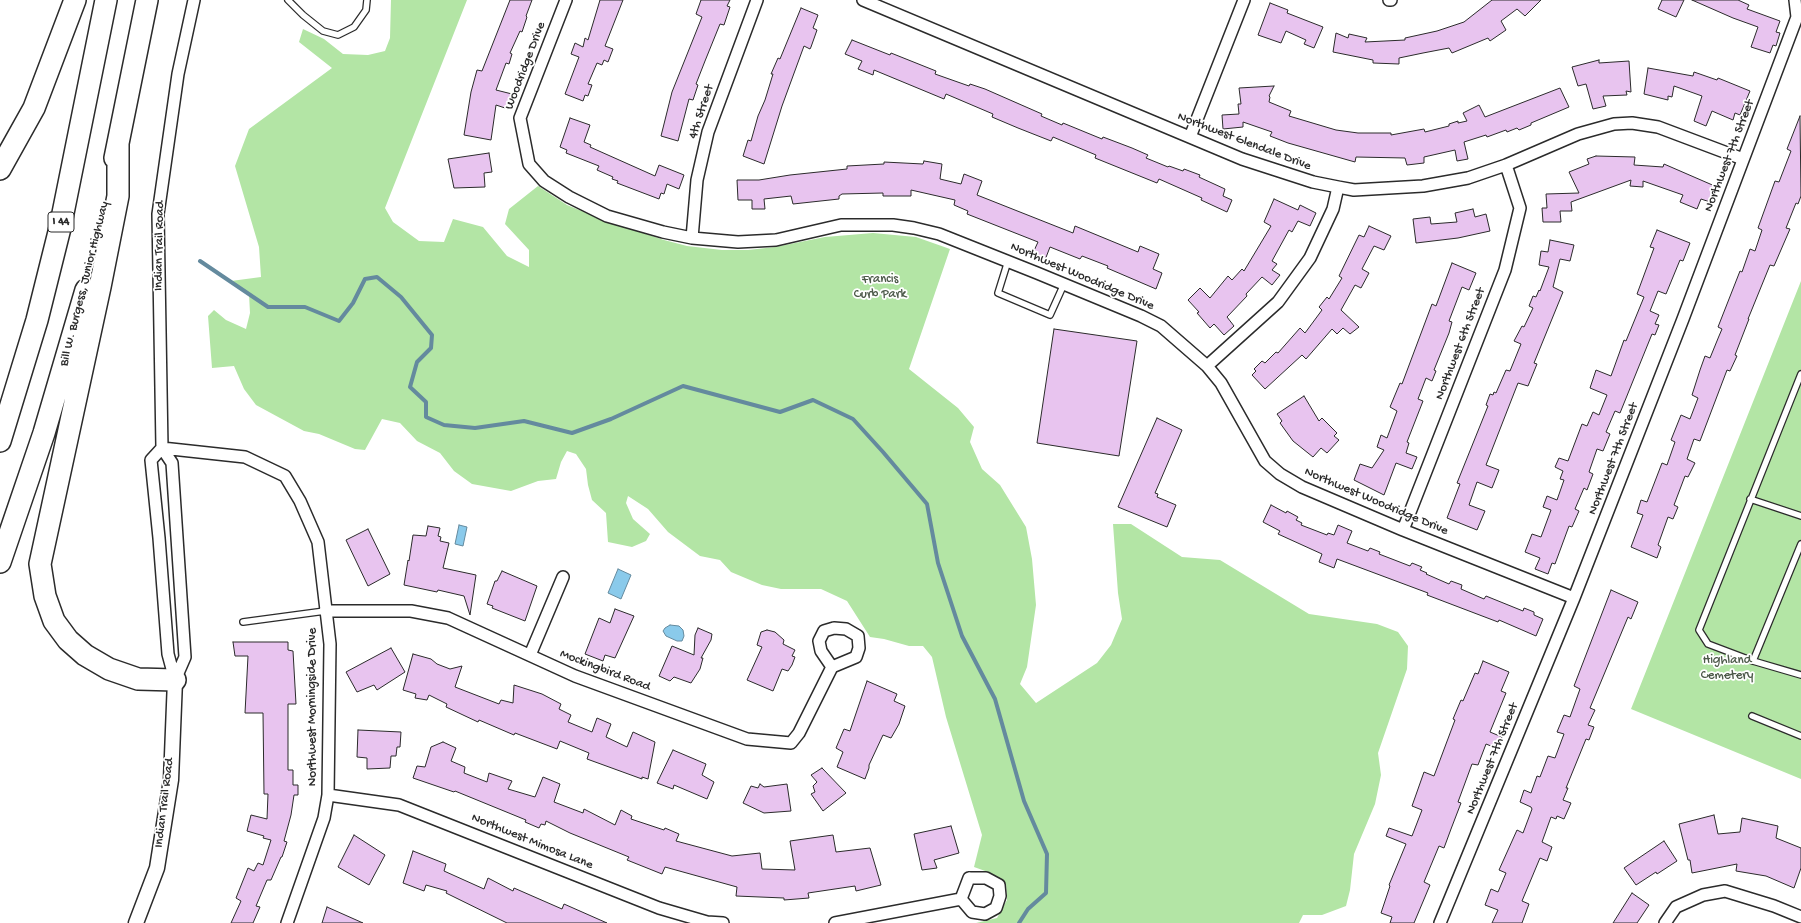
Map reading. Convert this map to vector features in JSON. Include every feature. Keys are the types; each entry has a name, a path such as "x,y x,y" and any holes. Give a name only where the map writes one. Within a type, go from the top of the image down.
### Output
{"highway":[{"path":"0,169 34,108 75,0"},
{"name":"I 44","path":"0,441 37,320 60,228 106,0"},
{"name":"Bill W. Burgess, Junior Highway","path":"0,562 44,433 80,313 96,250 147,0"},
{"path":"118,144 116,203 100,288 40,564 45,596 54,620 68,640 85,655 109,669 138,679 175,680"}],"street":[{"name":"Indian Trail Road","path":"175,680 185,658 172,463 162,448 158,214 178,74 194,0"},
{"name":"Woodridge Drive","path":"525,143 520,118 566,0"},
{"name":"4th Street","path":"692,238 697,180 708,132 758,0"},
{"name":"Northwest Glendale Drive","path":"863,0 1242,159 1298,178 1354,190 1424,186 1468,178 1506,165 1578,134 1614,124 1632,123 1658,127 1743,159"},
{"path":"1190,137 1244,0"},
{"name":"Northwest 7th Street","path":"1440,923 1574,598 1743,159 1797,17 1795,0"},
{"name":"Northwest Woodridge Drive","path":"525,143 529,164 544,181 569,197 608,216 663,232 692,238 738,242 776,240 840,225 893,225 914,228 939,234 1141,316 1161,326 1207,366 1221,383 1265,461 1280,474 1302,487 1403,530 1574,598"},
{"name":"Northwest 6th Street","path":"1403,530 1505,270 1520,208 1506,165"},
{"path":"1207,366 1278,302 1310,258 1333,209 1338,187"},
{"name":"Indian Trail Road","path":"136,923 157,868 171,780 175,680 168,654 160,538 151,460 162,448"},
{"name":"Northwest Morningside Drive","path":"162,448 245,457 285,476 300,501 318,542 330,644 328,795 324,818 287,923"},
{"path":"530,655 564,577"},
{"name":"Mockingbird Road","path":"325,611 411,611 448,618 575,676 747,739 791,743 799,733 832,667"},
{"name":"Northwest Mimosa Lane","path":"328,795 399,804 659,908 707,922 723,923"},
{"path":"1665,923 1676,907 1703,895 1725,891 1774,906 1801,917"},
{"path":"835,923 961,899"}],"lane":[{"path":"288,0 303,15 323,31 338,35 354,27 366,10 367,0"},
{"path":"1008,261 998,293 1050,315 1064,284"},
{"path":"1801,374 1699,630 1708,644 1753,661 1801,675"},
{"path":"1750,499 1801,516"},
{"path":"1753,661 1801,544"},
{"path":"244,622 325,611"},
{"path":"1752,716 1801,736"}],"green space":[{"name":"Francis Curb Park","path":"391,0 467,0 385,208 393,222 419,241 444,242 453,219 483,227 507,256 529,267 529,250 505,224 509,209 538,186 567,205 604,220 687,246 722,250 748,250 775,247 825,237 873,233 916,237 950,249 909,369 958,408 974,427 970,442 982,469 1000,485 1026,527 1032,559 1036,605 1027,667 1020,684 1036,703 1097,663 1111,645 1122,619 1118,593 1113,524 1131,524 1182,557 1220,560 1309,614 1377,624 1398,632 1408,646 1407,669 1378,753 1381,775 1375,804 1354,854 1350,890 1346,906 1322,915 1303,915 1299,923 976,923 997,918 1007,900 1006,884 988,872 974,867 982,835 946,717 932,657 923,646 909,646 870,637 847,601 821,589 781,589 762,585 731,572 720,560 700,556 668,532 648,509 628,496 626,503 633,519 650,534 646,541 632,547 608,542 606,513 592,500 586,469 576,454 567,451 561,462 556,479 538,481 511,491 472,484 454,471 440,453 417,441 400,423 382,419 365,450 355,449 319,434 304,431 256,405 244,389 234,366 212,368 208,316 214,310 226,320 246,329 250,313 249,294 231,281 261,277 259,247 235,166 249,129 332,68 299,42 303,29 324,39 343,54 368,55 385,51 390,38"},
{"name":"Highland Cemetery","path":"1801,281 1801,779 1631,709"}],"water":[{"path":"459,525 467,527 463,546 455,544"},
{"path":"618,569 631,575 621,599 608,593"},
{"path":"670,625 679,626 683,630 684,636 682,641 677,641 666,636 663,631"}],"building":[{"path":"510,0 532,0 522,32 520,31 510,53 512,54 509,64 506,63 496,90 512,94 508,109 496,105 491,140 464,135 471,92 477,70 482,71"},
{"path":"600,0 623,0 605,46 613,49 608,62 604,60 602,65 597,63 588,84 592,85 588,96 585,95 583,101 565,94 579,57 571,54 575,43 583,47 585,38 588,40"},
{"path":"701,0 730,0 727,6 730,7 724,25 720,24 705,61 696,84 698,85 693,100 689,99 678,141 661,136 672,92 702,17 696,14"},
{"path":"1492,0 1541,0 1525,16 1517,9 1501,21 1506,30 1490,41 1488,38 1452,53 1449,48 1423,53 1399,58 1399,64 1373,63 1373,60 1333,52 1336,33 1348,38 1349,34 1367,38 1365,42 1405,40 1405,38 1437,31 1464,22"},
{"path":"1662,0 1684,0 1676,17 1658,9"},
{"path":"1692,0 1738,0 1749,5 1747,9 1780,21 1776,32 1780,33 1776,46 1773,45 1770,53 1751,47 1758,27"},
{"path":"1270,3 1288,10 1287,13 1323,27 1314,48 1304,44 1306,40 1286,31 1281,43 1258,35"},
{"path":"801,8 818,15 813,28 817,30 810,49 804,46 782,106 764,164 743,156 748,140 751,141 758,116 765,100 773,74 771,74 778,58 780,59"},
{"path":"852,40 890,55 891,53 936,71 935,74 969,86 970,84 985,89 1042,114 1041,116 1062,125 1063,123 1102,139 1103,137 1132,148 1148,155 1146,158 1168,167 1169,166 1183,171 1184,169 1200,175 1199,177 1225,189 1223,196 1232,200 1227,212 1201,200 1202,198 1159,179 1157,183 1095,158 1096,155 1053,137 1051,141 1018,128 992,117 993,114 946,94 944,99 874,70 873,75 858,69 862,61 845,54"},
{"path":"1599,60 1599,63 1629,61 1631,92 1626,91 1627,95 1603,96 1606,106 1593,109 1586,84 1578,86 1572,67"},
{"path":"1648,68 1693,76 1694,72 1717,80 1718,78 1750,91 1740,115 1735,113 1733,120 1712,111 1706,126 1694,121 1702,96 1674,86 1672,97 1668,96 1668,100 1644,94"},
{"path":"1274,86 1269,96 1269,102 1291,111 1289,116 1336,130 1358,133 1391,133 1391,135 1424,129 1425,132 1449,126 1449,124 1458,121 1458,123 1467,121 1463,113 1479,105 1485,117 1560,88 1569,107 1531,123 1531,125 1519,130 1517,128 1507,132 1506,130 1487,137 1486,135 1464,142 1468,159 1457,161 1455,150 1424,157 1424,163 1407,165 1405,158 1356,157 1355,162 1288,143 1270,136 1272,132 1243,122 1243,127 1223,129 1222,115 1239,114 1238,104 1241,104 1239,88"},
{"path":"1800,116 1801,196 1798,204 1796,203 1786,228 1790,229 1774,266 1770,265 1748,319 1735,355 1737,356 1730,371 1727,370 1700,441 1694,439 1687,459 1695,463 1688,477 1685,476 1674,505 1678,507 1673,519 1668,517 1658,545 1661,547 1657,558 1631,547 1643,515 1637,513 1641,500 1647,502 1662,463 1667,465 1675,442 1671,440 1681,415 1690,419 1698,398 1692,395 1705,356 1710,358 1722,329 1718,327 1740,271 1742,272 1750,249 1755,251 1762,230 1758,228 1775,181 1779,182 1791,151 1787,149"},
{"path":"570,118 590,125 584,142 591,145 590,147 655,176 659,165 684,175 679,189 667,184 664,194 661,193 659,199 617,183 618,181 612,179 613,177 597,170 599,166 566,153 567,150 560,147"},
{"path":"489,153 492,172 484,173 485,187 454,188 448,159"},
{"path":"1596,156 1635,157 1634,165 1663,167 1664,164 1717,187 1710,202 1701,199 1697,209 1680,202 1683,195 1643,181 1643,187 1630,186 1631,180 1571,202 1572,211 1560,211 1561,222 1543,222 1542,208 1547,208 1546,194 1579,193 1569,172 1589,164 1587,159"},
{"path":"924,161 942,164 940,179 961,184 964,174 982,181 977,195 1073,233 1075,226 1138,252 1140,246 1159,254 1153,269 1162,273 1156,289 1107,268 1108,266 1082,256 1080,259 1050,247 1045,260 1032,255 1038,242 967,214 968,211 954,205 955,200 911,190 911,196 883,196 883,193 842,194 839,196 839,199 793,204 791,196 764,199 765,209 752,209 752,200 738,200 737,180 759,180 847,169 847,166 884,164 884,162 923,164"},
{"path":"1274,199 1298,210 1300,205 1316,213 1310,226 1298,221 1292,232 1289,230 1272,261 1277,264 1272,270 1280,275 1272,285 1262,277 1246,294 1247,296 1227,317 1234,326 1224,335 1214,324 1210,328 1197,313 1199,312 1188,300 1200,288 1210,298 1228,276 1232,280 1242,269 1244,271 1271,226 1264,222"},
{"path":"1473,209 1475,217 1486,214 1490,231 1458,238 1416,243 1413,219 1430,217 1431,224 1457,222 1455,213"},
{"path":"1369,226 1391,236 1384,250 1374,246 1362,269 1369,273 1361,288 1355,285 1341,310 1359,327 1350,334 1343,328 1337,334 1332,329 1306,359 1302,355 1265,389 1252,375 1256,371 1254,369 1262,361 1265,363 1276,352 1278,353 1300,328 1305,333 1322,310 1319,307 1327,297 1329,299 1342,278 1339,276 1359,235 1364,237"},
{"path":"1657,230 1690,243 1683,261 1680,260 1666,294 1658,291 1650,311 1659,315 1655,324 1659,325 1655,335 1652,334 1620,413 1615,411 1606,432 1610,434 1603,451 1597,449 1589,472 1593,474 1587,490 1584,488 1575,509 1579,511 1572,527 1569,526 1555,564 1552,563 1548,574 1535,569 1540,558 1525,552 1532,534 1541,537 1551,510 1543,507 1547,496 1557,500 1564,480 1560,479 1563,471 1555,467 1559,458 1568,461 1582,424 1587,426 1593,412 1599,415 1607,395 1590,388 1596,370 1611,376 1624,340 1626,341 1644,297 1637,294 1654,248 1650,247"},
{"path":"1550,240 1574,245 1570,261 1560,259 1553,287 1563,292 1534,363 1537,364 1528,386 1518,383 1486,465 1499,470 1492,488 1477,482 1469,505 1485,511 1477,530 1447,518 1460,484 1457,483 1488,406 1486,405 1490,394 1493,395 1494,392 1496,393 1506,370 1510,371 1521,344 1514,341 1522,326 1524,327 1533,308 1529,306 1533,296 1536,297 1539,290 1540,291 1549,267 1539,265 1541,251 1548,252"},
{"path":"1452,263 1476,273 1469,290 1462,287 1449,321 1452,322 1434,370 1436,371 1432,381 1426,378 1418,399 1423,401 1407,442 1409,443 1406,453 1417,457 1412,469 1396,463 1384,495 1354,480 1360,464 1372,468 1384,450 1377,447 1381,435 1387,438 1397,411 1390,407 1400,383 1402,384 1432,304 1436,306"},
{"path":"1054,329 1137,341 1119,456 1037,443"},
{"path":"1304,396 1319,421 1322,418 1337,433 1334,436 1339,440 1327,453 1321,448 1313,457 1293,441 1280,423 1282,421 1277,414"},
{"path":"1157,418 1182,430 1155,493 1158,494 1157,497 1176,505 1167,527 1118,507"},
{"path":"1271,505 1286,513 1287,511 1298,517 1296,520 1302,523 1301,525 1327,535 1328,533 1334,535 1338,525 1352,531 1347,543 1368,551 1370,548 1380,552 1379,554 1410,566 1412,563 1422,567 1420,570 1427,573 1426,574 1449,584 1451,581 1462,585 1461,589 1484,599 1486,596 1523,611 1524,608 1534,612 1534,615 1543,619 1536,636 1499,620 1498,622 1427,595 1428,593 1337,559 1334,568 1319,562 1322,554 1278,534 1280,531 1263,522"},
{"path":"428,526 440,528 438,536 441,537 440,541 449,543 443,568 476,575 470,615 464,596 438,590 437,592 404,585 413,535 426,536"},
{"path":"368,529 390,574 368,586 346,540"},
{"path":"502,571 537,586 525,621 492,608 493,606 487,604 495,581 497,581"},
{"path":"1611,590 1638,602 1631,619 1628,617 1590,708 1595,710 1588,725 1594,727 1589,740 1586,739 1566,788 1568,788 1563,800 1571,803 1564,819 1557,816 1556,819 1551,817 1542,842 1552,847 1547,861 1540,858 1522,901 1529,904 1522,923 1492,923 1498,910 1485,905 1491,889 1498,892 1506,873 1499,870 1517,830 1523,833 1532,809 1531,807 1520,802 1524,790 1531,793 1537,776 1540,777 1548,756 1555,758 1564,734 1557,732 1564,715 1570,717 1580,689 1574,686"},
{"path":"615,609 634,616 615,658 605,655 603,661 585,654 599,618 610,623"},
{"path":"698,628 712,634 711,640 701,658 703,658 700,669 691,683 674,677 670,681 659,676 672,646 694,655 695,635"},
{"path":"767,630 775,632 784,640 783,644 795,650 792,656 795,657 792,665 788,671 782,669 773,691 747,680 762,647 757,645 761,632"},
{"path":"233,642 288,642 288,650 293,651 296,704 288,704 288,770 293,770 293,785 298,785 298,795 294,795 291,815 284,841 287,842 282,857 271,880 267,880 256,906 260,907 253,923 231,923 241,901 236,898 248,868 254,871 258,863 263,865 271,840 263,838 264,836 247,831 251,815 267,819 268,794 264,794 263,713 245,713 248,656 235,656"},
{"path":"391,648 405,672 377,690 374,685 357,692 346,672"},
{"path":"413,654 431,659 437,664 450,669 462,666 455,687 499,704 501,700 513,703 514,685 542,694 561,704 559,709 571,715 568,722 592,732 597,718 611,724 606,737 627,747 633,732 655,742 648,779 642,777 642,779 587,759 589,753 560,741 557,749 515,733 514,735 479,720 478,722 446,707 447,704 429,695 427,700 415,698 416,694 403,690"},
{"path":"1483,661 1509,672 1501,691 1506,693 1490,732 1502,737 1496,748 1486,744 1478,765 1472,764 1458,802 1461,803 1444,848 1439,846 1424,882 1430,885 1414,923 1390,923 1392,917 1381,913 1390,886 1389,885 1406,844 1386,836 1389,828 1412,836 1422,810 1412,806 1424,772 1434,776 1461,700 1463,701 1475,673 1478,674"},
{"path":"867,681 897,694 894,701 905,706 899,724 891,738 883,735 869,765 865,779 837,767 843,752 836,748 844,729 850,731"},
{"path":"358,730 401,732 400,747 397,747 396,756 391,756 390,768 367,769 367,758 357,757"},
{"path":"443,742 456,748 451,761 465,767 464,773 487,782 489,773 512,781 508,789 535,797 543,777 560,784 554,802 583,813 584,809 615,825 621,810 632,816 631,819 664,830 665,828 679,834 676,841 732,856 760,853 762,869 795,870 790,841 833,835 836,852 870,848 881,885 856,891 855,886 808,893 809,898 784,900 784,898 736,896 737,887 665,867 662,874 627,860 629,857 570,833 546,821 545,825 541,824 539,828 525,822 526,820 455,791 454,792 413,778 417,766 425,767 431,747"},
{"path":"673,750 706,764 702,775 714,782 707,799 674,785 673,789 657,783"},
{"path":"822,768 846,793 823,811 811,794 815,792 813,786 817,782 811,775"},
{"path":"760,784 764,787 787,784 791,811 764,813 743,803 751,786 758,788"},
{"path":"1714,815 1718,834 1740,832 1742,818 1778,826 1776,838 1801,848 1801,868 1794,888 1766,876 1736,871 1737,864 1692,873 1690,860 1688,860 1679,824"},
{"path":"951,826 959,853 934,860 937,868 922,870 914,834"},
{"path":"354,835 385,855 369,885 338,867"},
{"path":"1664,841 1677,861 1636,885 1624,868"},
{"path":"413,851 446,864 444,871 484,889 488,878 513,891 514,888 562,909 564,904 607,923 507,923 446,893 447,891 426,885 424,891 403,883"},
{"path":"1632,893 1649,905 1637,923 1613,923"},
{"path":"327,907 363,923 322,923"}],"waterway":[{"path":"200,261 268,307 305,307 339,321 353,303 365,279 377,277 401,297 432,335 431,348 417,362 410,387 426,402 426,417 444,425 475,428 524,421 572,433 611,419 683,386 780,412 813,400 853,419 927,504 938,563 962,636 995,699 1024,801 1047,854 1046,893 1028,909 1019,923"}]}
